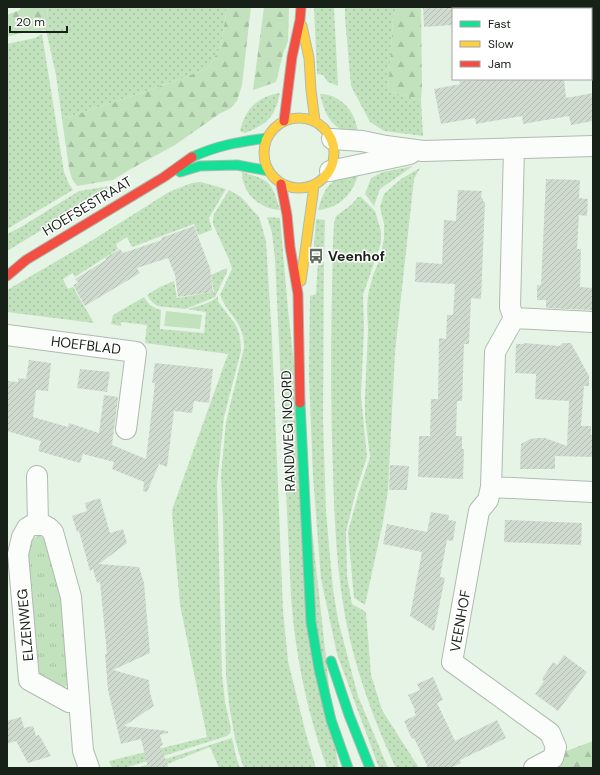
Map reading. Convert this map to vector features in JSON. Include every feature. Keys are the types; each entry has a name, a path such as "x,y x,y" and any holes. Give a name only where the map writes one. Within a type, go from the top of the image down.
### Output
{"main road":[{"path":"284,121 292,57 300,20 301,7"},
{"path":"300,20 309,58 315,121"},
{"path":"294,118 305,118 315,121 325,129 332,138 335,155 330,171 324,179 314,186 298,189 289,188 274,178 269,172 264,161 264,149 267,138 274,128 284,121 294,118"},
{"name":"HOEFSESTRAAT","path":"7,276 26,260 164,177 192,157 212,148 236,142 267,138"},
{"name":"HOEFSESTRAAT","path":"164,177 200,166 237,165 269,172"},
{"name":"RANDWEG NOORD","path":"281,184 298,294 301,438 311,622 319,669 331,720 348,768"},
{"name":"RANDWEG NOORD","path":"298,294 307,248 309,216 314,186"},
{"name":"HOEFSESTRAAT","path":"7,265 26,260"},
{"name":"RANDWEG NOORD","path":"307,567 321,620"},
{"path":"328,650 344,702 361,749 370,768"}],"street":[{"path":"332,138 362,141 423,151 593,146"},
{"path":"514,149 510,307 514,318 593,322"},
{"path":"330,171 423,151"},
{"name":"VEENHOF","path":"514,318 495,352 491,487 488,500 479,511 452,662 550,733 556,747 553,758 534,768"},
{"name":"HOEFBLAD","path":"7,335 136,352 126,428"},
{"path":"38,476 38,524 44,525 53,532 71,597 83,751 89,768"},
{"path":"491,487 593,492"},
{"name":"ELZENWEG","path":"38,524 32,525 24,532 18,554 29,680 69,702 79,701"}],"green space":[{"path":"20,7 48,7 46,30 16,34 7,37 7,15 20,10"},
{"path":"48,7 227,7 221,46 207,69 144,92 62,119 56,75 46,30"},
{"path":"227,7 251,7 242,85 237,101 231,108 219,114 175,145 113,180 77,186 72,179 69,168 62,119 144,92 207,69 221,46"},
{"path":"264,7 289,7 288,41 276,82 253,90"},
{"path":"314,7 334,7 338,86 328,82 323,75 317,74"},
{"path":"345,7 396,7 393,21 388,91 421,100 423,136 384,131 370,122 351,86"},
{"path":"396,7 421,7 421,100 388,91 393,21"},
{"path":"42,34 64,172 73,190 7,229 7,44 35,38"},
{"path":"280,93 273,114 265,123 245,133 240,131 242,123 249,110 254,105 265,97"},
{"path":"320,94 335,97 347,106 355,119 358,134 349,133 342,130 332,122 322,102"},
{"path":"413,166 380,189 374,206 365,194 371,178 383,172"},
{"path":"420,168 414,179 395,352 388,490 383,522 365,605 354,598 348,532 370,457 365,416 368,295 373,275 380,259 384,238 384,224 380,207 384,194 401,179"},
{"path":"359,170 354,185 346,198 334,206 318,210 324,193 331,183"},
{"path":"242,172 264,180 272,188 280,210 265,207 248,193 243,180"},
{"path":"201,182 226,189 209,218 212,230 198,235 194,224 132,247 127,237 116,244 118,249 75,277 73,273 63,279 68,289 73,287 94,323 7,312 7,290 91,241 169,192 192,183"},
{"path":"116,185 7,251 7,234 79,191"},
{"path":"229,190 241,197 259,217 266,241 272,338 283,610 288,661 316,768 244,768 235,739 229,704 226,675 221,475 226,422 244,348 244,339 239,325 223,302 220,295 232,269 213,224 213,218"},
{"path":"358,197 361,197 375,211 381,231 381,243 363,295 364,328 361,396 367,457 356,491 346,532 347,576 352,604 366,612 371,675 382,710 419,768 396,768 377,724 362,682 350,640 338,565 331,414 331,328 334,223 336,216 351,205"},
{"path":"267,217 280,218 288,310 338,768 327,768 320,747 303,683 293,618 275,259 272,233"},
{"path":"316,219 325,220 324,259 313,258"},
{"path":"318,261 324,262 323,418 326,512 333,589 338,620 358,696 388,768 379,768 337,654 321,579 313,476 309,375 310,296 316,294"},
{"path":"227,268 227,272 215,297 185,309 157,306 147,295 174,281 177,298 214,292 211,275"},
{"path":"218,296 218,301 235,324 241,342 241,351 224,417 217,484 222,674 225,702 231,729 227,736 125,768 112,768 109,761 207,737 180,605 172,514 173,507 228,354 145,343 147,325 121,322 121,326 111,324 113,315 144,297 147,302 161,310 160,329 204,333 206,312 187,309 207,303"},
{"path":"166,311 202,315 200,329 164,326"},
{"path":"37,536 40,536 46,540 63,600 69,682 67,686 61,688 40,676 39,672 28,554 32,542"},
{"path":"232,738 240,768 219,768 210,747 157,768 137,768"},
{"path":"593,741 593,768 548,768 561,753"}],"building":[{"path":"423,7 453,7 452,25 424,27"},
{"path":"564,80 566,98 593,93 593,121 571,125 569,116 523,124 522,116 476,124 475,118 441,124 434,89 460,84 459,81"},
{"path":"546,179 580,180 579,198 588,199 587,216 579,215 577,249 581,249 580,287 593,288 593,310 546,308 546,300 537,300 537,285 541,285"},
{"path":"458,190 482,191 481,198 483,198 483,201 485,202 481,299 471,298 469,344 464,344 462,401 457,401 456,436 462,436 462,449 464,449 463,479 418,477 419,436 430,436 431,399 438,399 439,338 446,339 447,315 453,315 455,284 415,282 416,262 442,264 444,220 456,221"},
{"path":"194,226 210,268 213,292 178,297 175,275 168,258 137,268 140,273 85,306 73,285 78,283 75,279 106,260 105,258 120,249 123,253 162,240 161,238"},
{"path":"524,343 560,346 563,343 571,343 589,376 589,386 584,386 581,426 591,426 591,435 593,435 593,457 555,456 555,469 520,469 521,444 530,439 545,438 567,446 569,401 535,399 536,374 515,373 516,344"},
{"path":"29,360 51,363 48,391 36,390 33,417 68,427 69,423 99,433 104,395 118,397 112,445 146,459 155,383 152,383 155,363 213,369 209,403 194,401 192,413 174,411 167,467 159,464 147,492 143,491 144,482 112,469 114,462 83,454 80,463 38,451 41,441 7,431 7,381 18,382 18,378 26,379"},
{"path":"80,369 110,372 107,392 77,388"},
{"path":"390,465 409,466 407,490 389,490"},
{"path":"100,498 110,533 123,529 127,543 99,564 139,567 144,583 150,653 113,670 149,680 150,693 154,706 124,726 168,731 168,733 160,735 163,745 160,746 169,768 148,768 141,739 121,744 108,690 105,654 107,654 100,582 97,583 93,569 90,571 79,531 77,532 72,516 87,511 85,503"},
{"path":"431,512 449,515 448,520 456,521 453,541 447,540 440,577 445,578 434,631 410,616 422,552 383,544 387,524 427,532"},
{"path":"505,520 582,523 581,545 504,542"},
{"path":"564,655 587,672 558,711 535,694 544,681 542,679 553,662 557,665"},
{"path":"433,677 443,700 437,703 455,741 497,720 506,738 460,760 461,763 451,768 428,768 404,721 416,715 408,695 420,690 417,684"},
{"path":"21,717 24,728 33,726 36,736 39,735 51,756 28,763 16,741 7,744 7,721"}],"traffic: fast":[{"path":"192,157 229,144 267,138"},
{"path":"180,172 200,166 237,165 269,171"},
{"path":"300,403 311,622 319,669 331,720 348,768"},
{"path":"331,661 349,715 370,768"}],"traffic: slow":[{"path":"302,26 309,58 315,121"},
{"path":"292,118 306,118 319,124 328,133 332,139 334,153 332,167 324,178 313,186 306,188 292,188 285,186 274,178 266,167 264,160 264,146 266,139 274,128 285,120 292,118"},
{"path":"301,281 314,186"}],"traffic: jam":[{"path":"284,121 292,57 300,20 301,7"},
{"path":"7,276 26,260 164,177 192,157"},
{"path":"281,184 298,294 300,403"}],"place":[{"name":"Veenhof","path":"316,256"}]}
